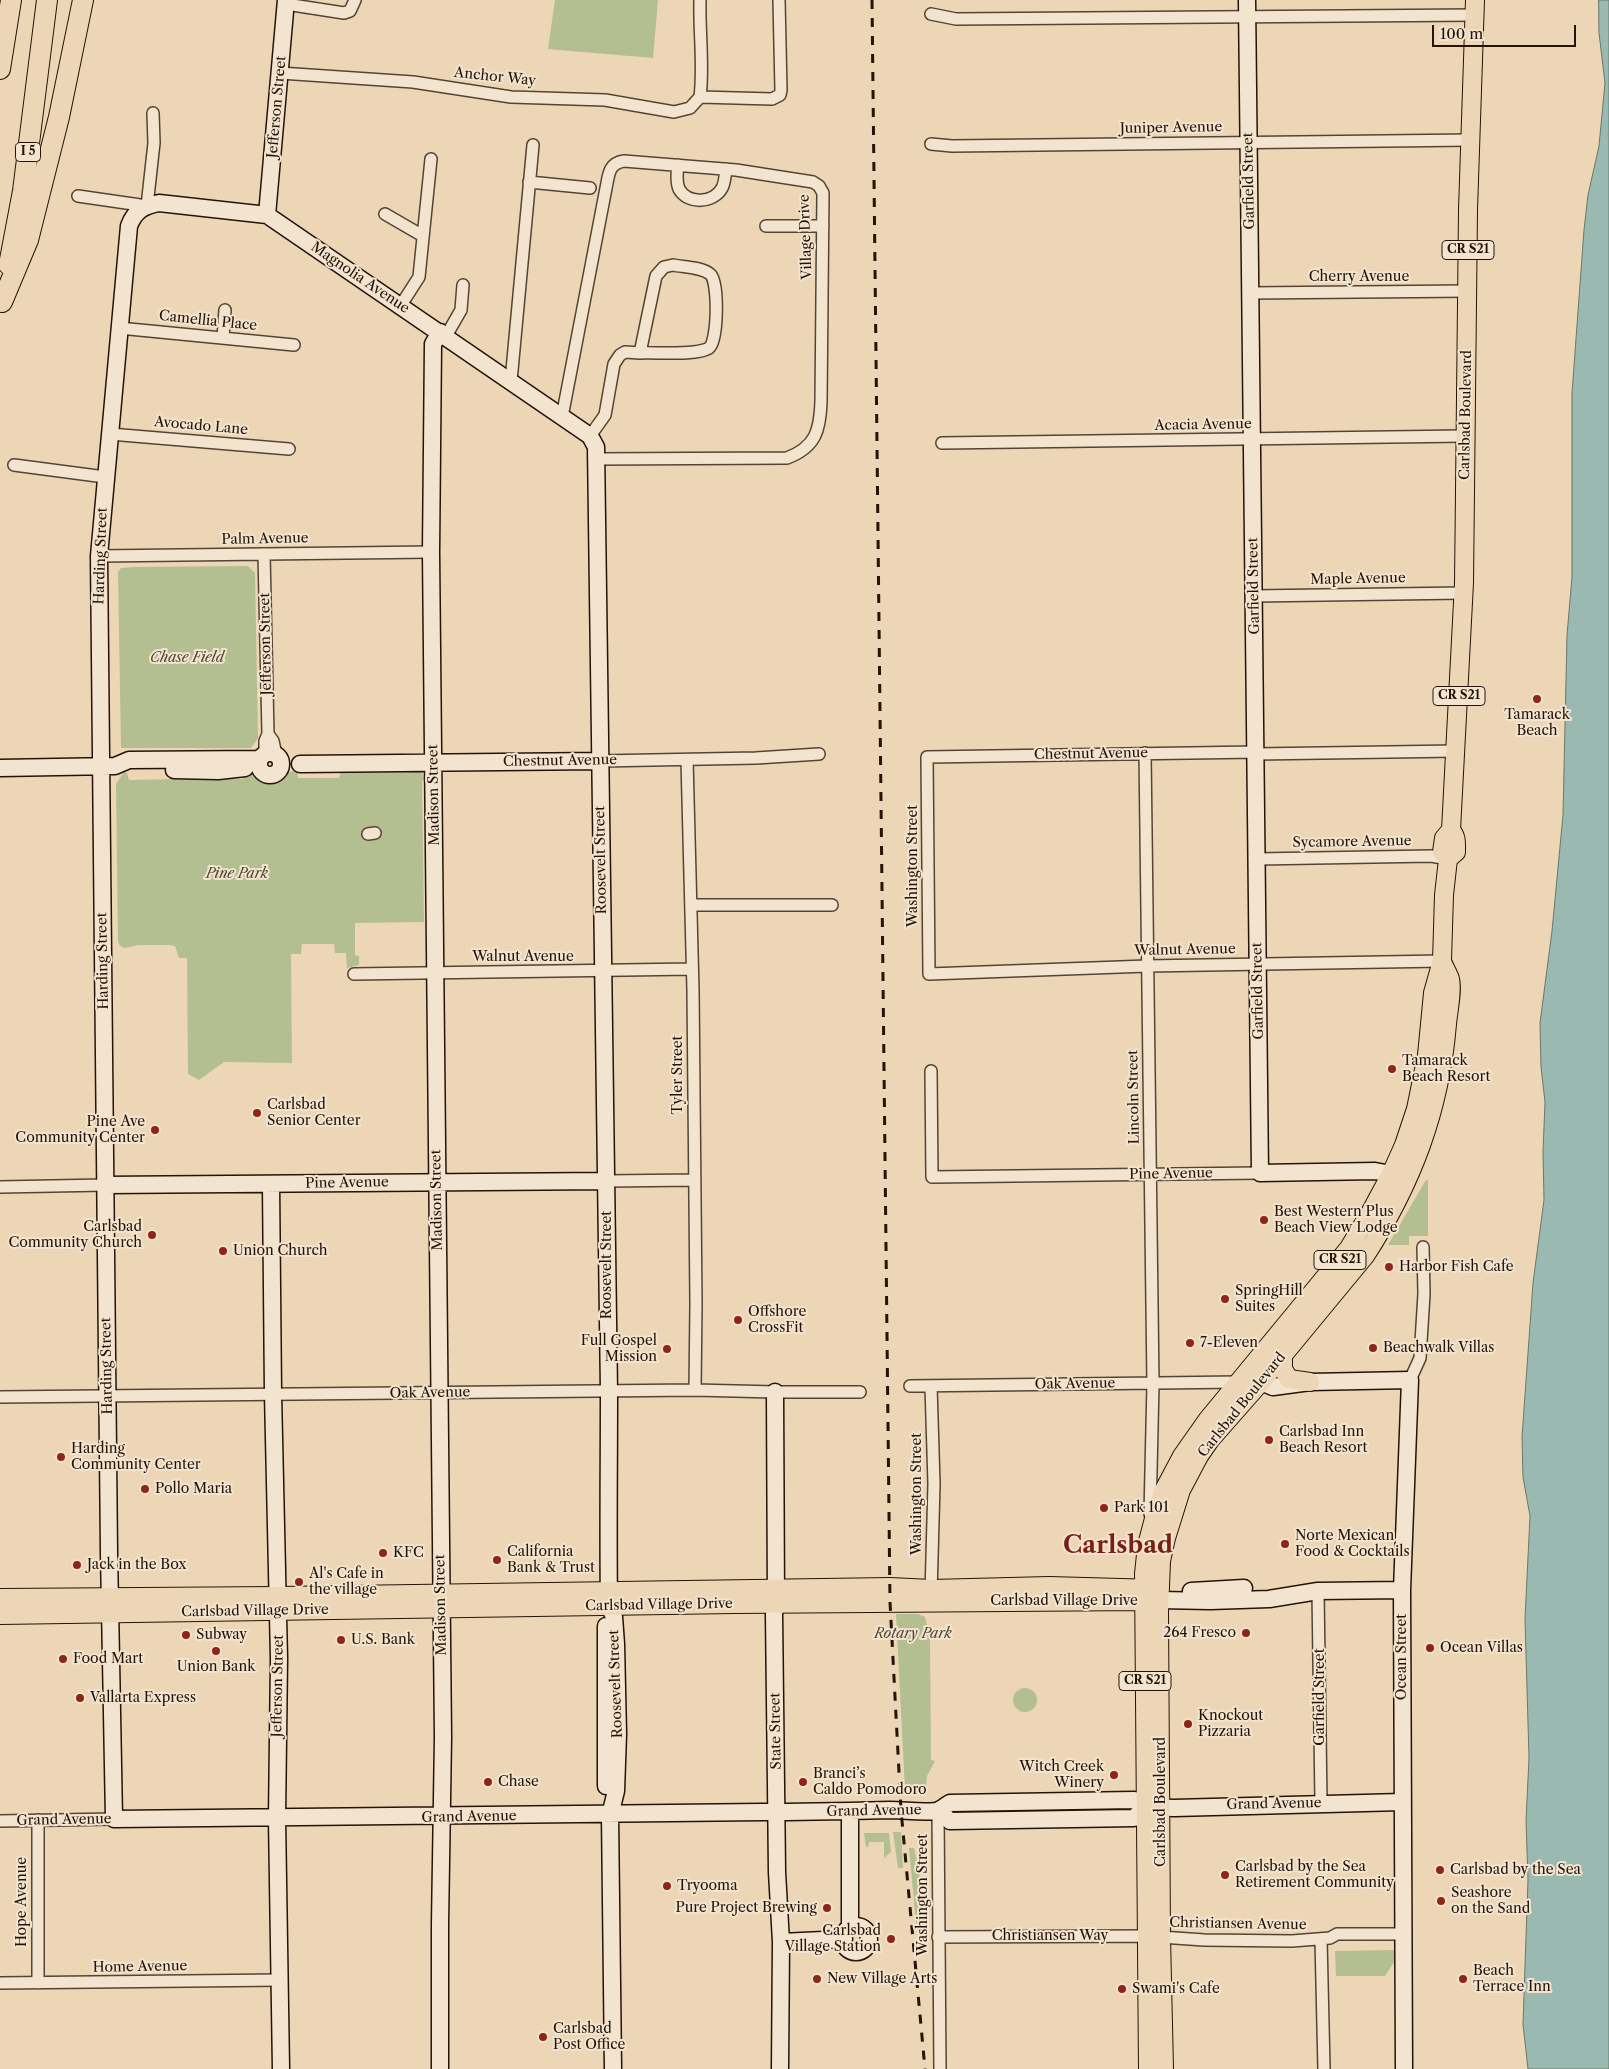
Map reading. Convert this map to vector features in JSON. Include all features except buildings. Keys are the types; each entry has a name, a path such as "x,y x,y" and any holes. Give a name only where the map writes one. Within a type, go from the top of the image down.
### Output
{"highway":[{"path":"0,68 11,0"},
{"name":"I 5","path":"1,306 23,191 47,0"},
{"path":"1,306 28,240 59,117 82,0"}],"main road":[{"name":"Carlsbad Boulevard","path":"1153,1594 1144,1574 1150,1530 1164,1490 1182,1456 1197,1433 1349,1248 1369,1216 1399,1178 1427,1130 1441,1072 1450,980 1442,961 1444,895 1448,859 1442,852 1444,838 1451,830 1464,593 1464,436 1475,8"},
{"name":"Carlsbad Boulevard","path":"1148,2069 1153,1936 1153,1594 1164,1545 1175,1507 1191,1470 1205,1447 1365,1256 1385,1224 1399,1178"},
{"path":"1260,1382 1257,1378 1258,1370 1268,1357 1276,1336"},
{"path":"1284,1355 1283,1370 1289,1379 1310,1382"},
{"path":"1218,1431 1220,1420 1233,1400 1239,1382"},
{"name":"Carlsbad Village Drive","path":"0,1615 110,1606 1153,1594"},
{"name":"Carlsbad Village Drive","path":"0,1598 110,1606"},
{"name":"Carlsbad Boulevard","path":"1153,1936 1164,2069"}],"street":[{"path":"286,2 344,13 350,11 355,0"},
{"path":"700,0 699,30 702,86 700,97 772,99 780,95 781,90 780,0"},
{"name":"Garfield Street","path":"1247,0 1260,1173"},
{"name":"Jefferson Street","path":"267,215 286,2"},
{"path":"931,14 956,19 1248,18 1475,8"},
{"name":"Anchor Way","path":"280,74 414,82 511,96 605,100 674,112 690,108 700,97"},
{"path":"147,206 154,143 153,113"},
{"name":"Juniper Avenue","path":"931,144 952,146 1471,140"},
{"path":"511,381 533,145"},
{"path":"401,305 419,277 430,159"},
{"name":"Village Drive","path":"562,417 610,170 617,162 624,160 726,169 813,182 819,186 823,193 820,423 814,440 795,455 787,458 596,460"},
{"path":"678,165 677,181 683,194 690,198 708,200 717,195 723,187 726,169"},
{"path":"529,182 590,188"},
{"name":"Magnolia Avenue","path":"78,196 147,206 159,204 267,215 590,436"},
{"name":"Harding Street","path":"114,1819 105,1185 108,766 99,556 130,226 132,218 139,210 147,206"},
{"path":"385,214 423,236"},
{"path":"766,226 823,226"},
{"path":"596,460 596,447 590,436 605,416 614,364 620,355 625,352 640,353 697,352 709,347 715,338 716,285 710,273 672,266 664,267 660,271 654,282 640,353"},
{"path":"443,334 461,310 463,285"},
{"name":"Cherry Avenue","path":"1250,292 1468,291"},
{"path":"223,338 225,310"},
{"name":"Camellia Place","path":"119,328 294,345"},
{"name":"Madison Street","path":"440,2069 442,1817 440,1393 431,552 433,344 443,334"},
{"name":"Avocado Lane","path":"110,434 290,449"},
{"name":"Acacia Avenue","path":"942,443 1464,436"},
{"name":"Roosevelt Street","path":"596,460 609,1392 609,1599 614,1617 618,1720 616,1791 610,1815 613,2069"},
{"path":"14,465 106,477"},
{"name":"Palm Avenue","path":"99,556 431,552"},
{"name":"Jefferson Street","path":"264,554 268,734 265,741 270,761"},
{"name":"Maple Avenue","path":"1254,596 1464,593"},
{"name":"Chestnut Avenue","path":"927,758 1144,753 1456,751"},
{"name":"Lincoln Street","path":"1144,753 1153,1384 1150,1530"},
{"name":"Chestnut Avenue","path":"0,768 108,766 129,760 270,761 293,768 300,764 687,760 819,754"},
{"name":"Washington Street","path":"927,758 929,974"},
{"name":"Tyler Street","path":"687,760 692,905 696,1304 695,1390"},
{"name":"Sycamore Avenue","path":"1257,859 1430,856 1448,859"},
{"path":"692,905 832,905"},
{"name":"Walnut Avenue","path":"929,974 1147,966 1442,961"},
{"name":"Walnut Avenue","path":"354,974 692,969"},
{"name":"Pine Avenue","path":"931,1071 932,1177 1375,1171 1399,1178"},
{"name":"Pine Avenue","path":"0,1187 694,1180"},
{"name":"Jefferson Street","path":"271,1184 273,1394 279,1659 277,1818 281,2069"},
{"name":"Ocean Street","path":"1404,2069 1402,1590 1410,1380 1420,1358 1424,1294 1423,1247"},
{"path":"1260,1382 1273,1387 1310,1382 1410,1380"},
{"name":"Oak Avenue","path":"910,1386 1239,1382"},
{"name":"Washington Street","path":"931,1386 934,1484 931,1596"},
{"name":"Oak Avenue","path":"0,1397 695,1390 860,1392"},
{"name":"State Street","path":"775,1392 776,1597 774,1614 781,1942 780,2069"},
{"name":"Carlsbad Village Drive","path":"1153,1594 1210,1602 1269,1599 1318,1591 1402,1590"},
{"name":"Garfield Street","path":"1318,1591 1321,1803"},
{"name":"Grand Avenue","path":"0,1820 938,1811 950,1802 1040,1800 1134,1800 1154,1807 1402,1802"},
{"path":"781,1942 851,1931 854,1811"},
{"name":"Washington Street","path":"938,1811 940,2069"},
{"name":"Hope Avenue","path":"38,1820 38,1983"},
{"name":"Christiansen Avenue","path":"1153,1936 1292,1941 1321,1939 1337,1934 1403,1934"},
{"name":"Christiansen Way","path":"938,1937 1153,1936"},
{"path":"1321,1939 1324,2069"},
{"name":"Home Avenue","path":"0,1983 280,1980"}],"green space":[{"path":"555,0 658,0 653,58 548,49"},
{"name":"Chase Field","path":"248,566 255,573 258,738 251,748 121,748 118,572 121,568 134,567"},
{"name":"Pine Park","path":"253,771 269,780 281,776 285,772 297,771 298,778 339,778 341,772 417,771 422,773 425,780 422,781 424,922 355,923 355,955 359,956 359,965 347,968 346,953 335,953 334,944 302,944 301,954 291,954 292,1063 224,1062 199,1080 188,1074 187,958 179,958 175,946 138,945 125,948 120,946 118,942 116,784 124,772 127,773 129,780 181,779 181,774 190,774 191,779 243,779 244,772"},
{"path":"1426,1180 1428,1180 1428,1236 1409,1236 1409,1245 1388,1245"},
{"name":"Rotary Park","path":"896,1614 918,1614 925,1617 934,1637 930,1637 930,1639 931,1760 935,1761 927,1776 926,1787 923,1791 910,1792 905,1789"},
{"path":"1025,1688 1030,1689 1036,1695 1036,1705 1030,1711 1025,1712 1020,1711 1014,1705 1013,1700 1014,1695 1020,1689"},
{"path":"893,1832 901,1832 903,1868 898,1868"},
{"path":"864,1833 889,1833 891,1852 884,1858 884,1842 869,1842 868,1847 866,1847"},
{"path":"909,1848 914,1848 920,1874 918,1885 922,1896 918,1906 922,1919 917,1933"},
{"path":"1396,1950 1396,1959 1385,1976 1336,1976 1335,1951"}],"water":[{"path":"1599,0 1609,0 1609,2069 1528,2069 1523,2024 1528,1880 1526,1821 1529,1758 1525,1619 1530,1516 1523,1477 1522,1437 1533,1283 1544,1200 1545,1102 1541,1067 1540,1023 1552,931 1563,815 1567,635 1572,577 1572,393 1584,230 1588,195 1599,146 1605,83 1599,33"}],"railway":[{"path":"872,0 890,1602 901,1810 925,2069"}],"place":[{"name":"Tamarack Beach","path":"1537,699"},
{"name":"Tamarack Beach Resort","path":"1392,1069"},
{"name":"Carlsbad Senior Center","path":"257,1113"},
{"name":"Pine Ave Community Center","path":"155,1130"},
{"name":"Best Western Plus Beach View Lodge","path":"1264,1220"},
{"name":"Carlsbad Community Church","path":"152,1235"},
{"name":"Union Church","path":"223,1251"},
{"name":"Harbor Fish Cafe","path":"1389,1267"},
{"name":"SpringHill Suites","path":"1225,1299"},
{"name":"Offshore CrossFit","path":"738,1320"},
{"name":"7-Eleven","path":"1190,1343"},
{"name":"Beachwalk Villas","path":"1373,1348"},
{"name":"Full Gospel Mission","path":"667,1349"},
{"name":"Carlsbad Inn Beach Resort","path":"1269,1440"},
{"name":"Harding Community Center","path":"61,1457"},
{"name":"Pollo Maria","path":"145,1489"},
{"name":"Park 101","path":"1104,1508"},
{"name":"Norte Mexican Food & Cocktails","path":"1285,1544"},
{"name":"KFC","path":"383,1553"},
{"name":"California Bank & Trust","path":"497,1560"},
{"name":"Jack in the Box","path":"77,1565"},
{"name":"Al's Cafe in the village","path":"299,1582"},
{"name":"264 Fresco","path":"1246,1633"},
{"name":"Subway","path":"186,1635"},
{"name":"U.S. Bank","path":"341,1640"},
{"name":"Ocean Villas","path":"1430,1648"},
{"name":"Union Bank","path":"216,1651"},
{"name":"Food Mart","path":"63,1659"},
{"name":"Vallarta Express","path":"80,1698"},
{"name":"Knockout Pizzaria","path":"1188,1724"},
{"name":"Witch Creek Winery","path":"1114,1775"},
{"name":"Chase","path":"488,1782"},
{"name":"Branci’s Caldo Pomodoro","path":"803,1782"},
{"name":"Carlsbad by the Sea","path":"1440,1870"},
{"name":"Carlsbad by the Sea Retirement Community","path":"1225,1875"},
{"name":"Tryooma","path":"667,1886"},
{"name":"Seashore on the Sand","path":"1441,1901"},
{"name":"Pure Project Brewing","path":"827,1908"},
{"name":"Carlsbad Village Station","path":"891,1939"},
{"name":"New Village Arts","path":"817,1979"},
{"name":"Beach Terrace Inn","path":"1463,1979"},
{"name":"Swami's Cafe","path":"1122,1989"},
{"name":"Carlsbad Post Office","path":"543,2037"}],"district":[{"name":"Carlsbad","path":"1118,1546"}]}
